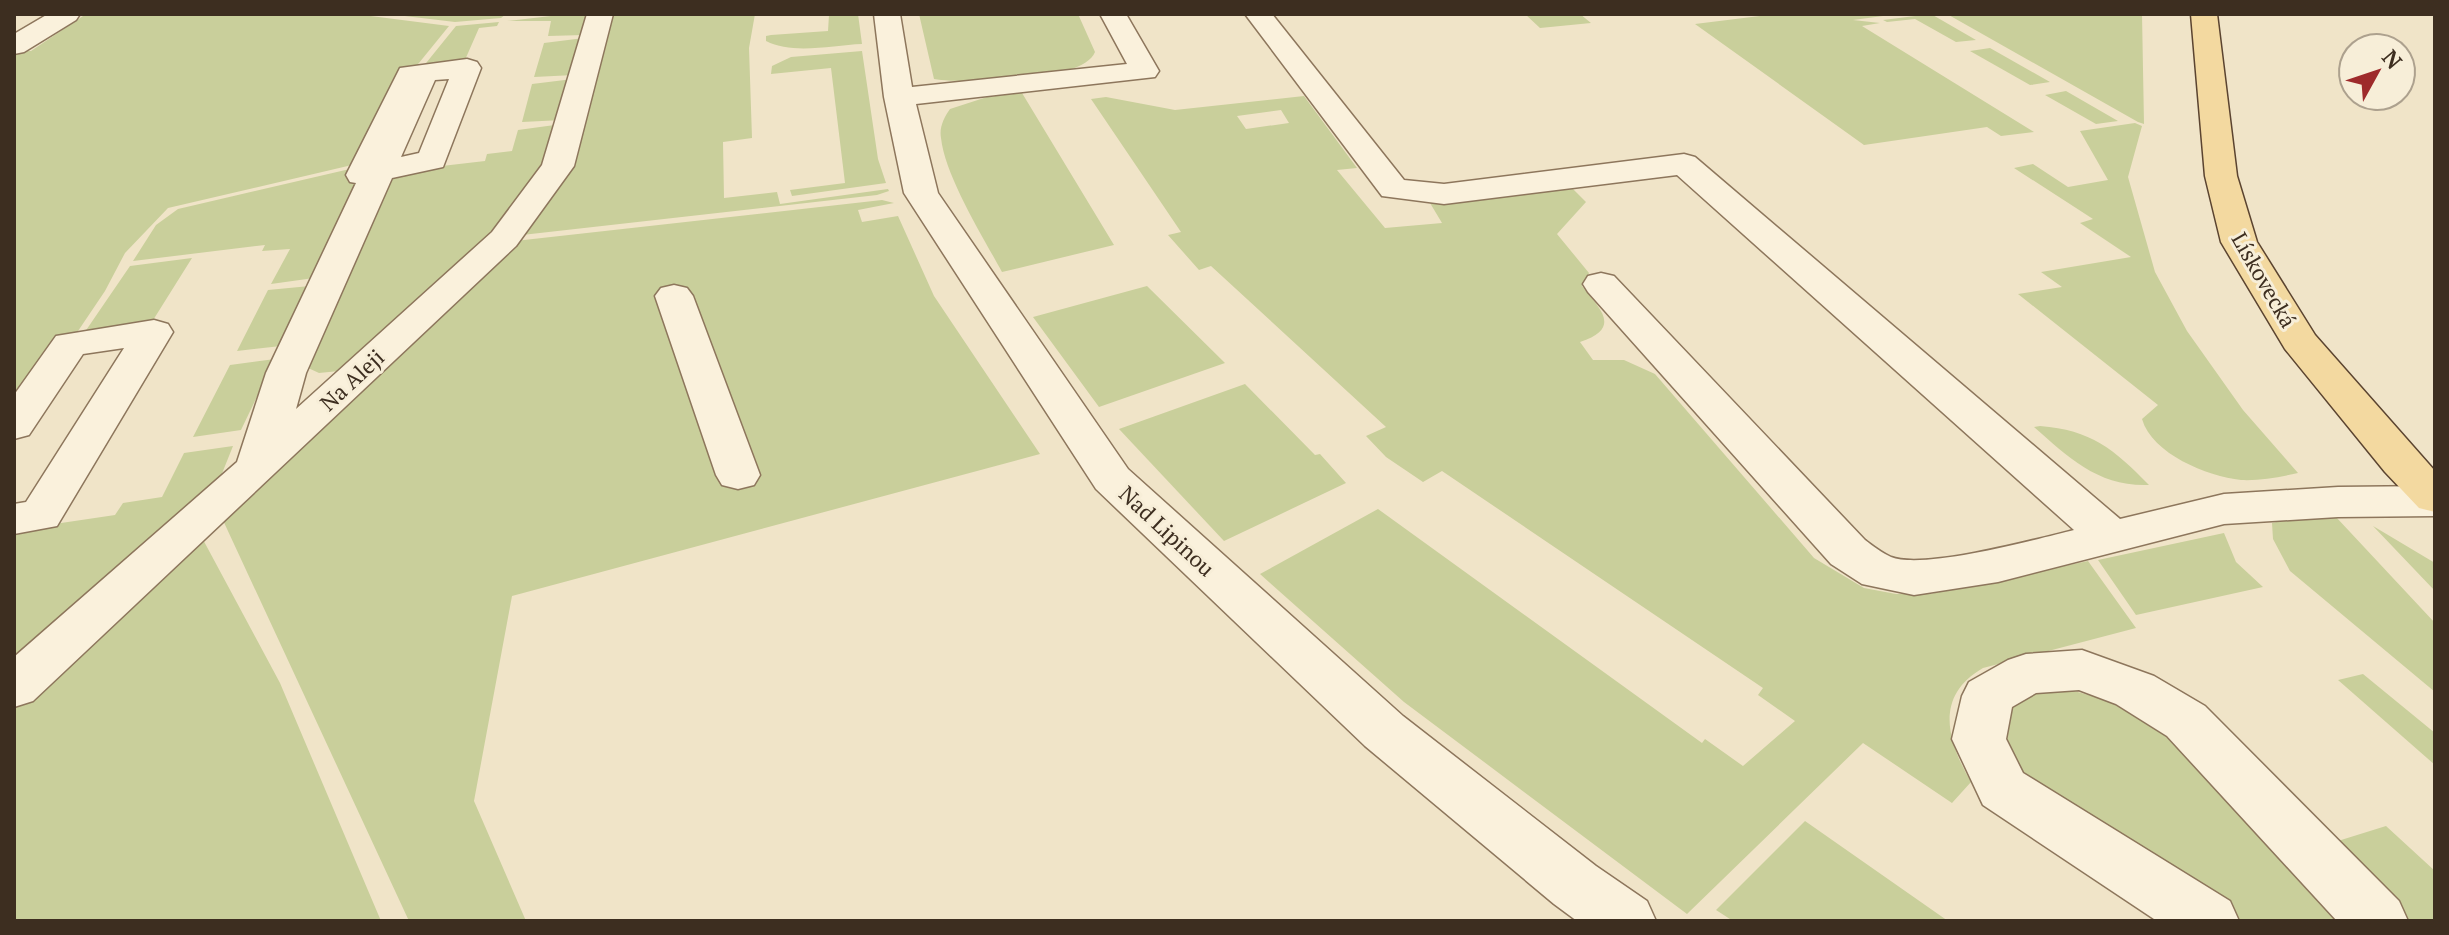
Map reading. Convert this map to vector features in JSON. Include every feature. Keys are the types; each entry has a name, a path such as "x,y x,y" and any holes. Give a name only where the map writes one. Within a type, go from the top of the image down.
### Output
{"main road":[{"name":"Lískovecká","path":"2204,14 2221,176 2229,218 2239,242 2299,341 2435,499"}],"street":[{"path":"14,46 67,14"},
{"name":"Na Aleji","path":"14,687 504,239 558,166 600,14"},
{"name":"Nad Lipinou","path":"887,14 899,97 921,193 1112,479 1384,731 1575,885 1625,921"},
{"path":"899,97 1145,71 1113,14"},
{"path":"1258,14 1420,223"},
{"path":"257,468 286,373 423,74"},
{"path":"1394,189 1444,194 1684,164 2110,536"},
{"path":"1601,284 1848,552 1879,572 1914,578 1998,565 2224,509 2435,499"},
{"path":"674,296 738,475"},
{"path":"14,426 70,344 154,332 41,515 14,519"},
{"path":"14,444 79,349"},
{"path":"2208,921 2003,789 1979,739 1988,696 2026,674 2082,670 2135,690 2186,721 2377,921"}],"green space":[{"path":"86,14 355,14 449,26 410,74 369,161 168,208 125,253 105,291 14,426 14,51 31,51"},
{"path":"388,14 506,14 501,18 455,22"},
{"path":"590,14 584,35 548,36 551,21 507,21"},
{"path":"610,14 755,14 749,48 752,138 723,142 724,198 777,192 780,204 889,191 877,195 522,235 570,160 587,114"},
{"path":"858,14 862,44 788,48 766,41 766,36 771,35 828,31 829,15"},
{"path":"919,14 1078,14 1095,52 1086,62 1047,75 995,81 934,79"},
{"path":"1525,14 1580,14 1591,23 1540,28"},
{"path":"1776,14 1898,14 1853,20 1880,23 1862,26 2034,132 2001,136 1987,127 1864,145 1695,24"},
{"path":"1931,14 1976,40 1956,42 1915,19 1883,20"},
{"path":"1947,14 2142,14 2144,124 2138,122"},
{"path":"499,22 497,26 479,28 461,69 418,73 456,26"},
{"path":"584,38 574,75 534,77 544,43"},
{"path":"1990,48 2050,82 2030,85 1970,51"},
{"path":"862,51 878,159 886,183 792,196 790,190 845,183 831,68 771,74 772,66 791,57"},
{"path":"573,79 562,120 522,122 532,84"},
{"path":"2066,91 2118,121 2096,124 2045,95"},
{"path":"1022,93 1114,245 1002,272 957,188 944,153 941,130 950,109 987,97"},
{"path":"1304,96 1357,168 1337,170 1385,228 1442,223 1430,203 1573,189 1586,202 1557,234 1589,273 1582,286 1604,318 1600,331 1580,342 1593,360 1624,360 1655,374 1814,558 1864,588 1896,594 1930,594 2088,561 2136,628 1983,668 1967,679 1951,706 1950,720 1956,751 1971,782 1952,803 1863,743 1687,914 1404,702 1260,574 1378,509 1702,743 1705,739 1743,766 1795,721 1758,695 1763,688 1442,471 1423,482 1386,457 1366,436 1386,427 1211,266 1199,270 1168,235 1181,232 1091,99 1106,97 1175,110","holes":["1281,110 1289,123 1246,129 1237,116"]},
{"path":"2135,123 2142,126 2128,177 2155,272 2187,331 2243,410 2298,473 2262,479 2227,478 2197,468 2169,453 2148,432 2142,419 2158,405 2018,294 2062,287 2041,272 2131,257 2080,223 2093,219 2014,168 2033,164 2068,187 2108,180 2080,131"},
{"path":"562,124 550,155 488,243 339,371 319,373 306,367 390,172 485,161 487,154 512,151 518,130"},
{"path":"367,165 314,278 271,284 290,249 262,251 265,245 133,261 156,225 178,209"},
{"path":"882,200 894,203 858,210 862,222 898,216 934,296 1040,454 512,596 474,801 526,921 409,921 221,516 515,241"},
{"path":"192,258 145,333 78,342 130,266"},
{"path":"310,286 281,346 237,351 268,290"},
{"path":"1147,286 1225,363 1099,407 1033,317"},
{"path":"275,359 241,430 193,437 230,365"},
{"path":"1245,384 1315,455 1320,454 1346,483 1224,541 1119,429"},
{"path":"2034,427 2088,437 2113,452 2149,485 2100,476 2073,460"},
{"path":"233,446 219,481 14,670 14,530 115,515 123,503 162,497 184,453"},
{"path":"2309,515 2336,517 2435,623 2435,692 2290,571 2273,539 2272,523"},
{"path":"2373,526 2435,563 2435,591"},
{"path":"2224,533 2236,562 2263,587 2136,615 2098,560"},
{"path":"200,534 280,683 381,921 14,921 14,704"},
{"path":"2363,674 2435,733 2435,765 2338,680"},
{"path":"2067,689 2117,703 2155,726 2353,921 2243,921 2027,785 2009,765 2002,713 2037,691"},
{"path":"1805,821 1948,921 1733,921 1716,910"},
{"path":"2386,826 2435,871 2435,921 2401,921 2325,845"}]}
